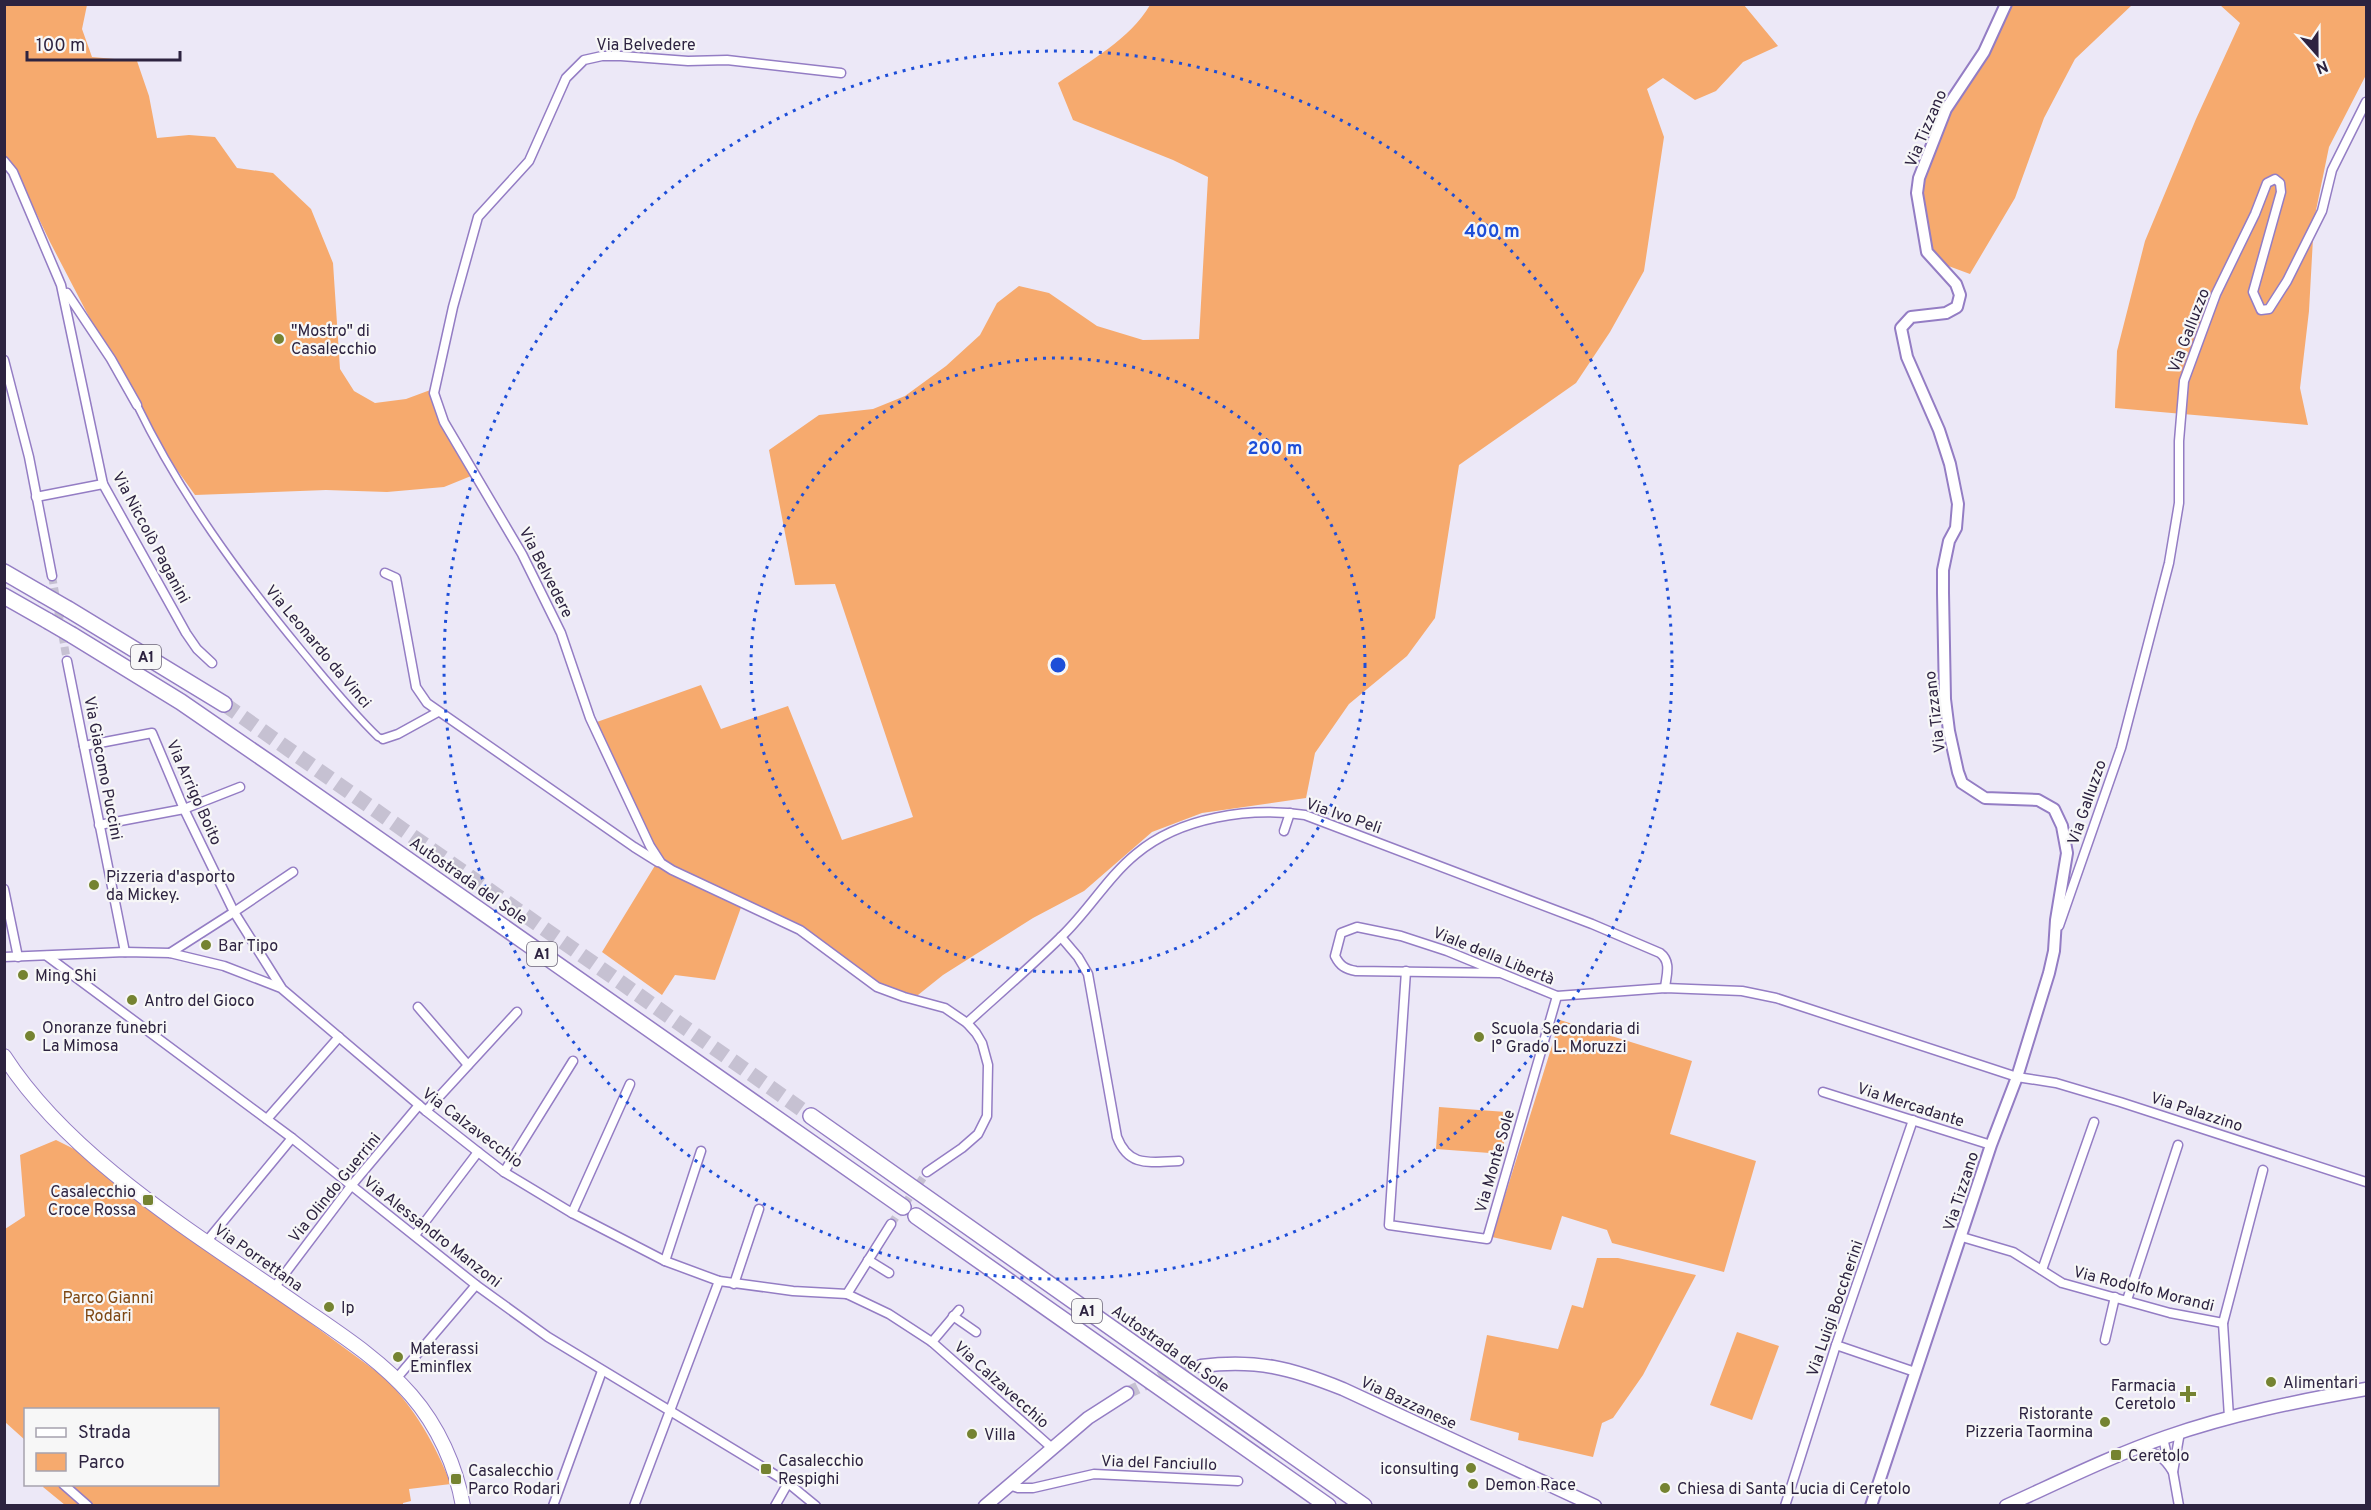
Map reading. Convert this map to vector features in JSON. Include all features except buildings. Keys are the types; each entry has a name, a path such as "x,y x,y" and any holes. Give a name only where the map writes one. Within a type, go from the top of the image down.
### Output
{"highway":[{"name":"A1","path":"4,572 224,704"},
{"name":"Autostrada del Sole","path":"4,596 181,702 1328,1506"},
{"name":"Autostrada del Sole","path":"811,1116 1364,1506"}],"main road":[{"name":"Via Porrettana","path":"4,1056 15,1073 46,1108 85,1147 141,1195 357,1347 396,1379 425,1413 438,1433 454,1472 463,1506"},
{"name":"Via Bazzanese","path":"1201,1366 1237,1363 1269,1365 1308,1375 1595,1506"},
{"path":"2006,1506 2129,1450 2180,1432 2229,1417 2300,1400 2367,1389"},
{"path":"985,1506 1088,1418 1127,1393"}],"street":[{"name":"Via Tizzano","path":"1871,1506 1962,1237 1990,1145 2017,1077 2049,973 2067,853 2062,826 2054,809 2038,800 1985,798 1962,783 1958,772 1945,699 1943,570 1949,541 1956,528 1958,504 1945,447 1907,357 1901,328 1911,317 1946,313 1957,307 1960,295 1956,284 1928,252 1917,193 1919,178 1946,109 1983,52 2006,4"},
{"name":"Via Belvedere","path":"841,73 727,60 688,61 621,56 602,56 584,60 566,78 529,161 478,217 453,307 434,393 444,422 522,554 561,633 590,718 650,846 662,864 686,878 800,930 877,987 945,1008 967,1023 982,1043 989,1077 987,1116 978,1134 927,1172"},
{"name":"Via Galluzzo","path":"2055,938 2121,748 2169,563 2179,503 2179,441 2184,381 2216,294 2267,183 2275,179 2280,183 2281,192 2253,292 2261,310 2269,309 2287,281 2322,211 2332,170 2367,102"},
{"name":"Via Leonardo da Vinci","path":"4,161 13,172 62,285 68,308"},
{"name":"Via Leonardo da Vinci","path":"62,285 111,359 159,451 232,561 270,612 344,702 378,737 383,739 398,734 438,712"},
{"name":"Via Niccolò Paganini","path":"68,308 103,484 186,633 212,663"},
{"path":"4,360 29,457 52,576"},
{"path":"36,497 103,484"},
{"path":"385,573 396,578 416,687 427,703 634,847 662,864"},
{"name":"Via Giacomo Puccini","path":"67,661 125,952"},
{"name":"Via Arrigo Boito","path":"84,746 152,733 184,809 234,912 281,988"},
{"path":"99,825 184,809 240,787"},
{"name":"Via Ivo Peli","path":"967,1023 1061,937 1134,855 1159,837 1190,825 1228,816 1261,813 1305,815 1592,924 1660,953 1668,964 1665,988"},
{"path":"1284,831 1290,813"},
{"path":"170,953 292,872"},
{"path":"4,889 18,957"},
{"name":"Viale della Libertà","path":"1406,971 1346,969 1339,964 1335,956 1341,933 1358,927 1401,936 1447,951 1557,996 1665,988 1742,991 1776,998 2017,1077"},
{"path":"1061,937 1078,957 1088,974 1117,1137 1122,1150 1135,1161 1179,1161"},
{"name":"Via Calzavecchio","path":"4,957 125,952 170,953 224,966 281,988 478,1152 504,1172 572,1213 665,1261 719,1281 847,1294 889,1314 932,1342 1052,1448"},
{"name":"Via Alessandro Manzoni","path":"47,956 292,1138 476,1285 548,1337 788,1483 816,1506"},
{"path":"1406,971 1500,973"},
{"name":"Via Monte Sole","path":"1406,971 1389,1225 1487,1239 1557,996"},
{"path":"418,1007 468,1065"},
{"name":"Via Olindo Guerrini","path":"274,1288 351,1186 517,1012"},
{"path":"267,1119 339,1037"},
{"path":"504,1172 573,1061"},
{"name":"Via Palazzino","path":"2017,1077 2056,1083 2120,1102 2367,1182"},
{"path":"572,1213 630,1084"},
{"name":"Via Mercadante","path":"1823,1092 1990,1145"},
{"name":"Via Luigi Boccherini","path":"1785,1506 1836,1345 1913,1120"},
{"path":"2042,1270 2094,1122"},
{"path":"207,1241 292,1138"},
{"path":"2127,1300 2178,1145"},
{"path":"665,1261 701,1151"},
{"path":"415,1235 478,1152"},
{"path":"2229,1417 2223,1323 2263,1170"},
{"path":"734,1284 759,1209"},
{"path":"847,1294 891,1224"},
{"name":"Via Rodolfo Morandi","path":"1962,1237 2013,1252 2062,1283 2170,1313 2223,1323"},
{"path":"868,1260 889,1274"},
{"path":"634,1506 719,1281"},
{"path":"396,1379 476,1285"},
{"path":"2105,1340 2115,1297"},
{"name":"Via Calzavecchio","path":"932,1342 956,1313 976,1332"},
{"path":"1836,1345 1915,1372"},
{"path":"553,1506 602,1371"},
{"path":"2171,1469 2180,1432"},
{"path":"2163,1438 2179,1506"},
{"path":"2129,1450 2147,1450 2156,1453 2171,1469"},
{"name":"Via del Fanciullo","path":"1009,1485 1033,1488 1094,1474 1238,1480"},
{"path":"775,1506 788,1483"},
{"path":"64,1486 88,1506"}],"green space":[{"path":"4,5 87,5 82,29 92,57 137,61 149,96 157,138 189,135 215,137 237,168 273,173 311,209 333,263 340,369 354,391 375,403 406,399 433,389 476,474 444,487 387,492 326,490 195,495 147,428 50,242 16,171 5,165"},
{"path":"1150,5 1744,5 1778,46 1743,62 1716,91 1695,100 1663,78 1647,89 1664,137 1644,271 1610,332 1576,383 1459,465 1435,618 1407,656 1349,704 1315,753 1306,798 1202,813 1152,832 1084,891 1033,918 943,975 913,999 878,987 800,927 744,899 715,980 675,975 662,995 602,952 659,859 594,723 701,685 721,729 788,706 842,840 913,817 835,584 795,585 769,450 819,415 873,409 905,396 946,366 980,335 997,303 1019,286 1049,293 1097,326 1143,340 1199,339 1208,177 1173,160 1073,120 1058,83 1121,39"},
{"path":"2003,5 2132,5 2075,59 2044,118 2015,198 1970,274 1943,264 1924,236 1921,177 1944,120"},
{"path":"2220,5 2366,5 2366,75 2329,147 2314,220 2309,311 2300,388 2308,425 2115,408 2117,351 2145,241 2196,119 2240,23"},
{"path":"1560,1020 1692,1061 1670,1134 1756,1161 1724,1272 1612,1243 1607,1230 1562,1216 1551,1250 1492,1237"},
{"path":"1439,1107 1506,1112 1503,1154 1436,1149"},
{"name":"Parco Gianni Rodari","path":"56,1140 74,1149 384,1377 406,1402 423,1427 451,1484 409,1489 411,1501 403,1505 65,1505 44,1486 219,1486 219,1408 24,1408 24,1439 5,1422 5,1229 25,1216 20,1155"},
{"path":"1597,1258 1618,1258 1696,1275 1643,1375 1613,1418 1602,1423 1593,1457 1518,1440 1519,1433 1470,1420 1487,1335 1558,1349 1572,1305 1583,1308"},
{"path":"1737,1332 1779,1346 1752,1420 1710,1405"}],"tunnel":[{"path":"52,576 67,661"},
{"path":"224,704 811,1116"},
{"path":"891,1224 927,1172"},
{"path":"1127,1393 1160,1377 1201,1366"}],"place":[{"name":"\"Mostro\" di Casalecchio","path":"279,339"},
{"name":"Pizzeria d'asporto da Mickey.","path":"94,885"},
{"name":"Bar Tipo","path":"206,945"},
{"name":"Ming Shi","path":"23,975"},
{"name":"Antro del Gioco","path":"132,1000"},
{"name":"Onoranze funebri La Mimosa","path":"30,1036"},
{"name":"Scuola Secondaria di I° Grado L. Moruzzi","path":"1479,1037"},
{"name":"Casalecchio Croce Rossa","path":"148,1200"},
{"name":"Ip","path":"329,1307"},
{"name":"Materassi Eminflex","path":"398,1357"},
{"name":"Alimentari","path":"2271,1382"},
{"name":"Farmacia Ceretolo","path":"2188,1394"},
{"name":"Ristorante Pizzeria Taormina","path":"2105,1422"},
{"name":"Villa","path":"972,1434"},
{"name":"Ceretolo","path":"2116,1455"},
{"name":"iconsulting","path":"1471,1468"},
{"name":"Casalecchio Respighi","path":"766,1469"},
{"name":"Casalecchio Parco Rodari","path":"456,1479"},
{"name":"Demon Race","path":"1473,1484"},
{"name":"Chiesa di Santa Lucia di Ceretolo","path":"1665,1488"}]}
